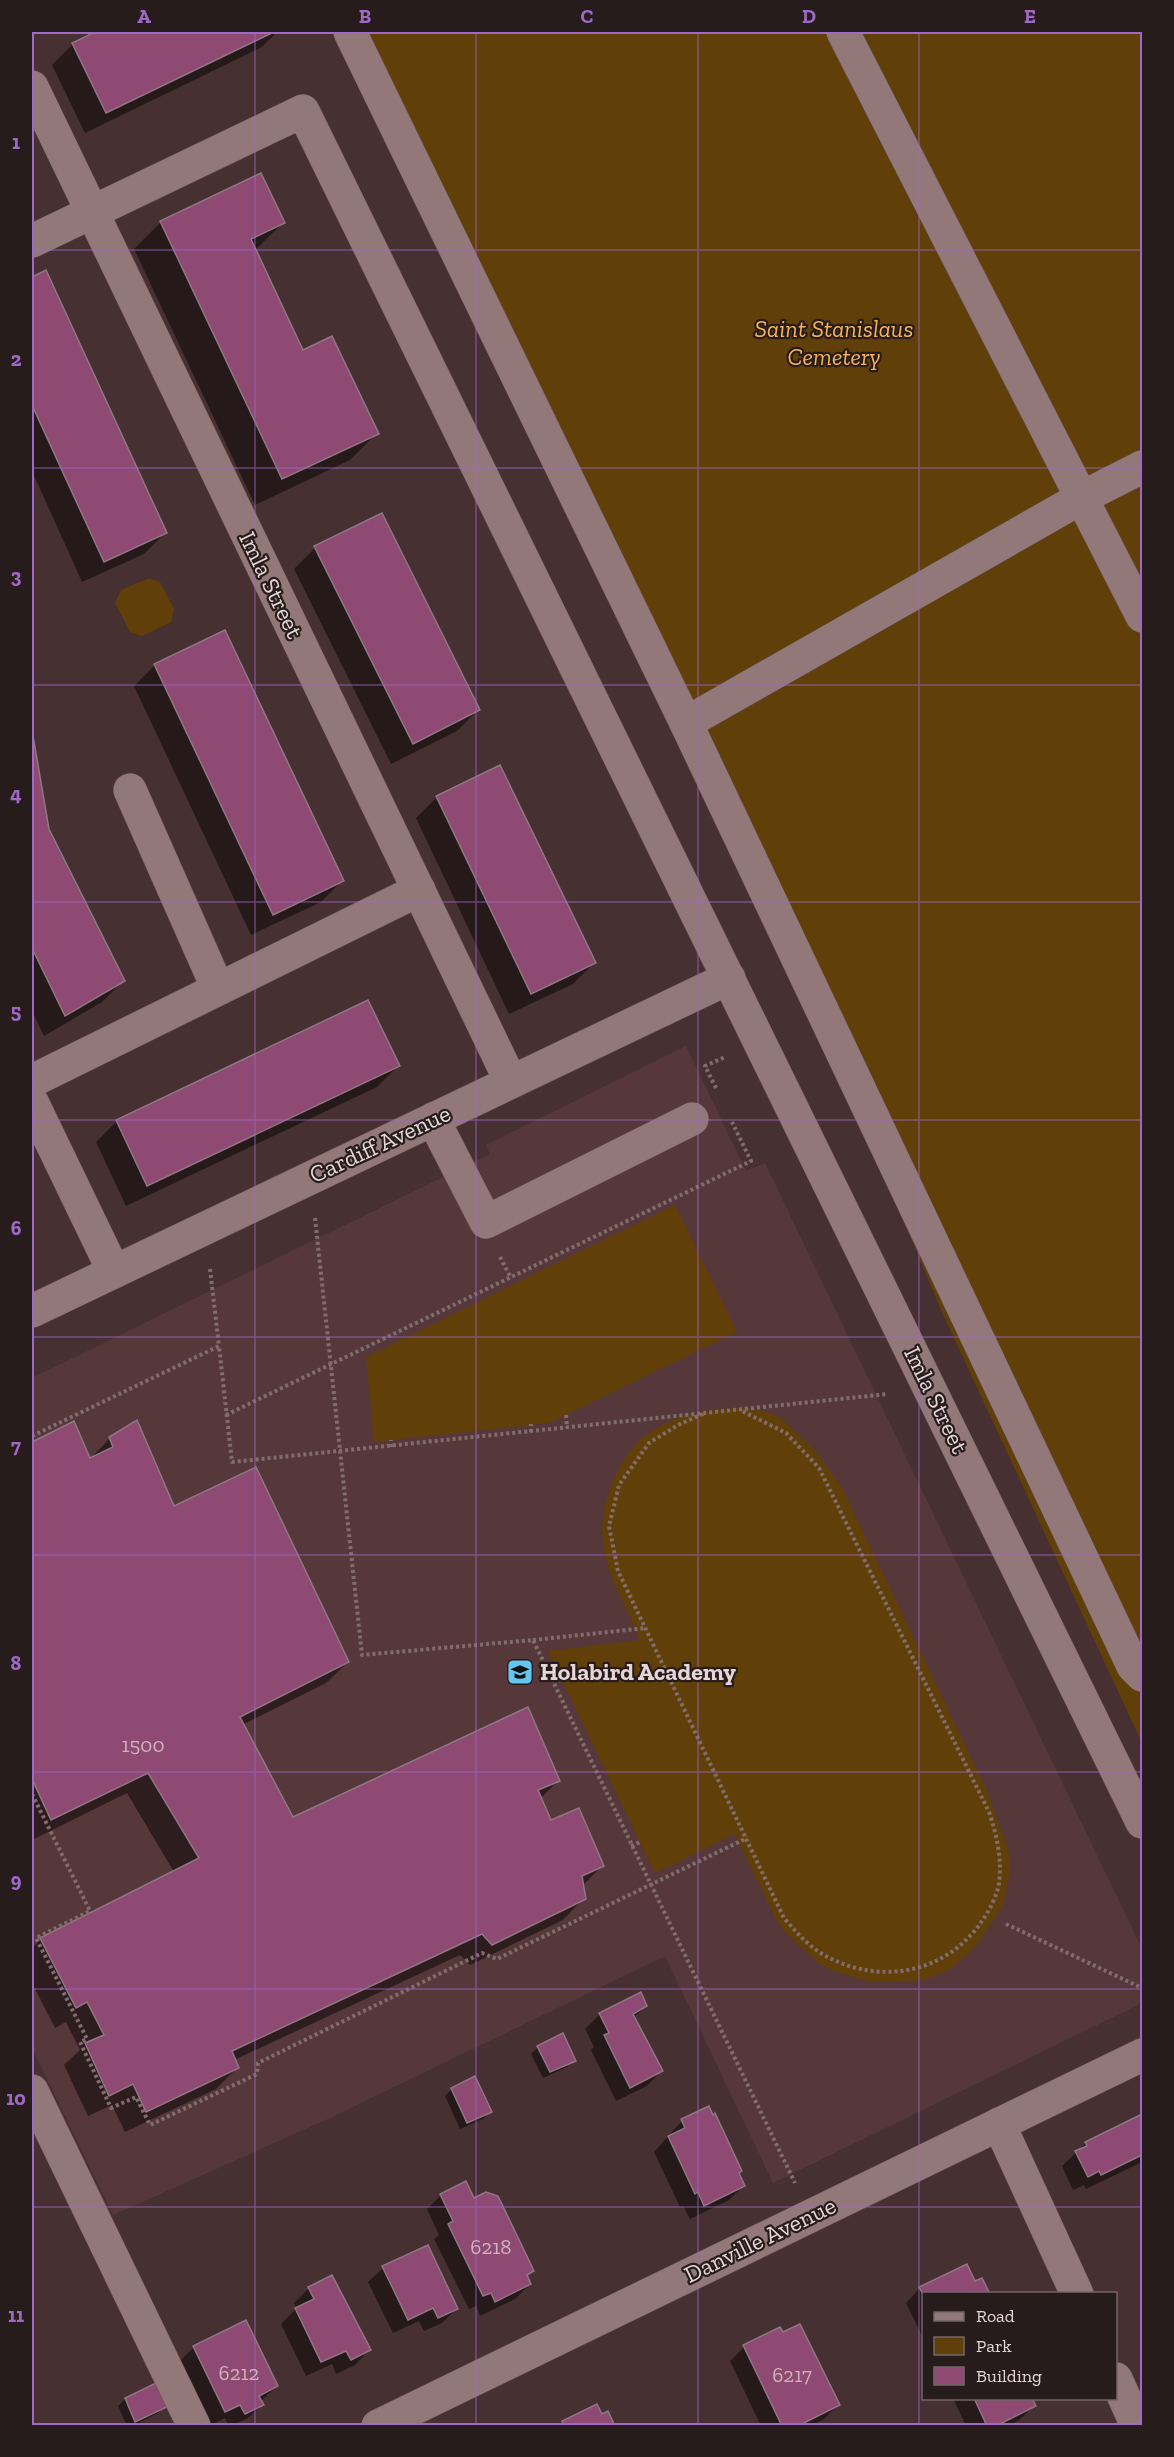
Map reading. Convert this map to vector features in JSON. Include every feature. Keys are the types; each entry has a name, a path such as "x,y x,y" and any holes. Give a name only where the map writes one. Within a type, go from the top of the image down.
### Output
{"street":[{"path":"350,32 686,723 1133,1666 1143,1675"},
{"path":"843,32 1143,616"},
{"name":"Imla Street","path":"32,87 511,1082"},
{"name":"Imla Street","path":"92,211 303,111 729,978 1133,1780 1143,1822"},
{"path":"32,241 92,211"},
{"path":"686,723 1081,498 1143,467"},
{"path":"130,790 218,989"},
{"path":"32,1081 419,891"},
{"name":"Cardiff Avenue","path":"32,1311 729,978"},
{"path":"32,1102 114,1272"},
{"path":"433,1119 486,1222 692,1119"},
{"name":"Danville Avenue","path":"378,2426 1143,2055"},
{"path":"32,2091 194,2426"},
{"path":"999,2124 1076,2292"},
{"path":"1117,2381 1137,2426"}],"path":[{"path":"720,1097 705,1066 726,1057"},
{"path":"226,1415 509,1276 752,1161 734,1126"},
{"path":"314,1208 362,1656 533,1641 646,1628"},
{"path":"209,1258 232,1462 888,1394"},
{"path":"32,1436 219,1346"},
{"path":"703,1414 678,1425 649,1443 619,1485 609,1526 618,1571 784,1918 802,1939 823,1955 873,1972 904,1971 942,1960 973,1935 987,1914 999,1886 998,1839 989,1812 819,1468 786,1433 740,1410"},
{"path":"566,1415 567,1428"},
{"path":"531,1424 531,1432"},
{"path":"391,1440 391,1447"},
{"path":"533,1641 796,2185"},
{"path":"552,1681 561,1677"},
{"path":"32,1794 90,1911 36,1938 87,2039 80,2042 111,2109 136,2097 150,2125 257,2074 258,2062 482,1953 497,1959 747,1838"},
{"path":"631,1846 640,1842"},
{"path":"1006,1923 1143,1988"}],"shaded area":[{"name":"Holabird Academy","path":"686,1046 746,1171 765,1163 1142,1949 1142,1998 1138,2005 773,2183 665,1956 328,2119 113,2215 32,2048 32,1378 490,1154 486,1145"}],"green space":[{"name":"Saint Stanislaus Cemetery","path":"332,32 1142,32 1142,1743 941,1310 773,907"},
{"path":"149,578 160,582 174,609 171,622 142,636 130,632 115,603 121,590"},
{"path":"675,1205 737,1332 549,1423 374,1442 366,1357"},
{"path":"741,1408 765,1411 779,1417 811,1446 841,1486 986,1789 1009,1851 1010,1872 1003,1905 976,1946 952,1968 933,1977 913,1982 868,1981 834,1971 818,1963 784,1931 735,1834 655,1873 548,1651 640,1640 615,1585 604,1551 603,1519 611,1486 627,1455 637,1443 659,1427 693,1414"}],"building":[{"path":"95,32 274,32 106,113 72,43"},
{"path":"261,173 285,223 251,239 303,350 332,336 379,434 282,479 160,221"},
{"path":"46,270 167,533 104,562 32,405 32,277"},
{"path":"382,513 480,710 413,744 314,546"},
{"path":"225,630 344,881 273,915 154,664"},
{"path":"32,730 49,829 125,981 65,1016 32,948"},
{"path":"500,765 596,963 531,994 436,796"},
{"path":"368,1000 400,1066 147,1186 116,1120"},
{"path":"137,1420 174,1506 256,1467 349,1662 240,1717 293,1817 528,1707 560,1781 538,1790 551,1820 579,1808 604,1866 582,1876 586,1899 492,1945 482,1934 232,2051 239,2068 146,2112 133,2084 109,2096 85,2043 104,2035 87,2002 76,2008 40,1938 199,1858 148,1773 51,1820 32,1779 32,1442 74,1421 90,1458 113,1447 109,1437"},
{"path":"641,1992 647,2006 633,2014 663,2071 630,2088 604,2035 609,2033 599,2013"},
{"path":"563,2033 576,2061 550,2072 537,2046"},
{"path":"475,2076 492,2112 467,2123 451,2088"},
{"path":"709,2106 713,2115 715,2113 742,2171 739,2173 745,2186 704,2206 698,2192 695,2194 668,2136 685,2128 681,2119"},
{"path":"1142,2114 1142,2155 1101,2175 1099,2171 1088,2177 1075,2151 1087,2146 1085,2142"},
{"path":"466,2181 474,2198 486,2192 498,2196 534,2271 527,2275 531,2284 495,2302 491,2293 483,2296 448,2224 453,2221 440,2194"},
{"path":"428,2245 458,2309 438,2318 433,2308 408,2320 382,2266"},
{"path":"967,2264 975,2281 982,2278 989,2292 922,2292 919,2287"},
{"path":"332,2275 371,2350 351,2360 346,2351 321,2362 295,2308 314,2299 308,2287"},
{"path":"246,2320 278,2386 259,2396 264,2405 245,2414 240,2405 225,2412 193,2346"},
{"path":"800,2324 840,2405 798,2426 782,2426 743,2345 780,2327 783,2332"},
{"path":"156,2383 167,2407 135,2422 125,2398"},
{"path":"975,2400 1033,2400 1036,2406 996,2426 987,2426"},
{"path":"597,2404 602,2414 608,2411 615,2426 564,2426 562,2421"}],"place":[{"name":"Holabird Academy","path":"520,1672"}]}
